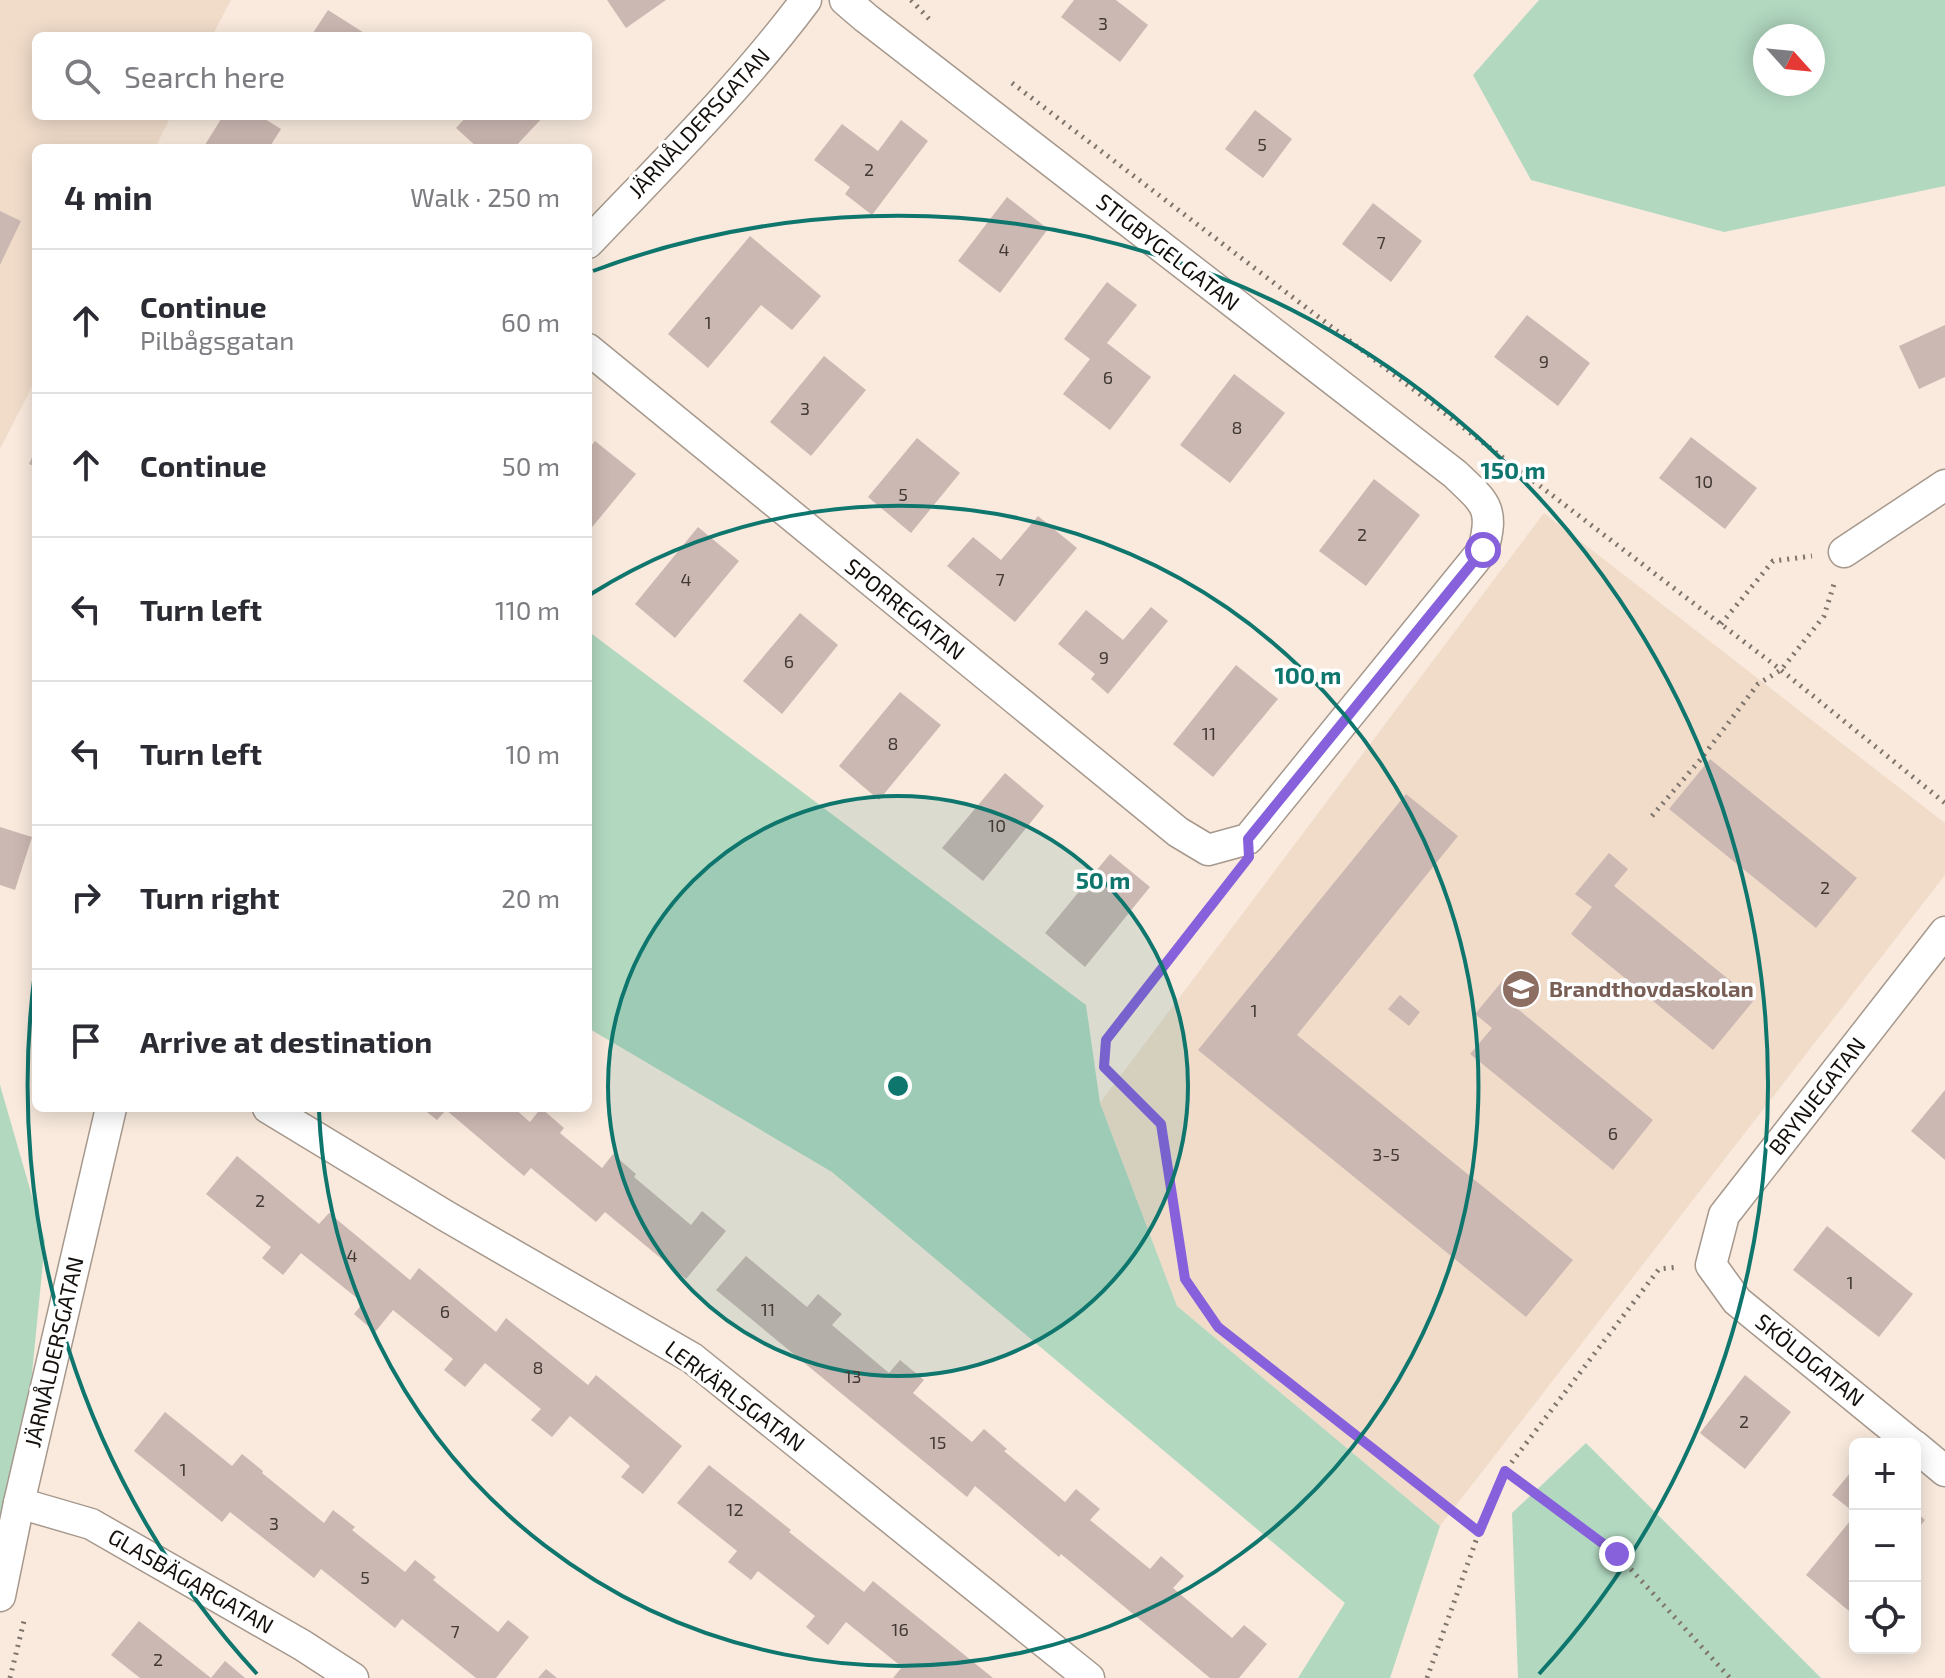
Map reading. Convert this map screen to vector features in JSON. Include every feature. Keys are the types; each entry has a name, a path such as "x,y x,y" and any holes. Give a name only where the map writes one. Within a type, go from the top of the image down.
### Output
{"street":[{"name":"JÄRNÅLDERSGATAN","path":"592,239 719,105 806,0"},
{"name":"STIGBYGELGATAN","path":"845,0 1455,474 1485,503 1489,528 1483,550 1239,842"},
{"name":"SPORREGATAN","path":"592,352 1178,832 1208,850 1239,842"},
{"path":"1844,552 1945,485"},
{"name":"BRYNJEGATAN","path":"1713,1267 1724,1215 1945,932"},
{"name":"JÄRNÅLDERSGATAN","path":"0,1596 110,1112"},
{"name":"LERKÄRLSGATAN","path":"275,1112 446,1216 692,1358 1089,1678"},
{"name":"SKÖLDGATAN","path":"1713,1267 1737,1301 1905,1438"},
{"name":"SKÖLDGATAN","path":"1921,1451 1945,1471"},
{"name":"GLASBÄGARGATAN","path":"19,1503 91,1524 302,1645 353,1678"}],"path":[{"path":"911,0 931,21"},
{"path":"1006,78 1781,670 1945,803"},
{"path":"1652,816 1758,684 1781,670 1824,616 1844,552 1773,561 1721,624"},
{"path":"1239,842 1249,857 1106,1040 1104,1067 1161,1124 1185,1279 1218,1327 1479,1532"},
{"path":"1427,1678 1479,1532 1505,1471 1659,1269 1713,1267"},
{"path":"1505,1471 1617,1554 1730,1678"}],"shaded area":[{"path":"0,0 231,0 214,32 32,32 32,120 169,120 157,144 32,144 32,387 0,449"},
{"name":"Brandthovdaskolan","path":"1544,513 1945,823 1945,875 1440,1526 1177,1306 1100,1103"}],"green space":[{"path":"1539,0 1945,0 1945,186 1724,232 1531,180 1473,75"},
{"path":"592,634 1086,1005 1100,1103 1177,1306 1440,1526 1390,1678 1298,1678 1345,1603 832,1172 592,1030"},
{"path":"0,1085 45,1241 21,1486 0,1567"},
{"path":"1586,1443 1821,1678 1518,1678 1512,1513"}],"building":[{"path":"607,0 666,0 626,28"},
{"path":"1074,0 1116,0 1148,25 1120,62 1061,17"},
{"path":"328,10 363,32 314,32"},
{"path":"1255,110 1292,139 1263,178 1225,149"},
{"path":"220,120 266,120 281,129 272,144 206,144"},
{"path":"463,120 540,120 518,144 474,144 456,128"},
{"path":"901,120 928,141 872,215 845,194 850,187 814,160 842,124 878,151"},
{"path":"1007,197 1048,229 1000,293 958,261"},
{"path":"1373,203 1422,241 1391,282 1342,244"},
{"path":"0,211 21,221 0,265"},
{"path":"750,236 821,296 792,330 761,305 708,368 668,334"},
{"path":"1107,282 1137,305 1107,343 1151,377 1110,430 1063,394 1090,359 1064,339"},
{"path":"1527,315 1590,363 1558,406 1494,357"},
{"path":"1945,325 1945,377 1919,389 1899,346"},
{"path":"824,356 866,390 811,456 770,422"},
{"path":"1234,374 1285,413 1230,483 1180,445"},
{"path":"1691,437 1757,488 1725,529 1659,478"},
{"path":"917,438 960,473 911,533 868,497"},
{"path":"595,441 636,474 592,527 592,445"},
{"path":"1374,479 1420,515 1366,586 1319,551"},
{"path":"1038,516 1077,548 1015,622 947,566 973,537 1001,560"},
{"path":"698,527 739,561 675,638 635,604"},
{"path":"1151,607 1168,621 1108,694 1091,679 1095,674 1058,644 1086,610 1123,640"},
{"path":"800,613 838,645 782,714 743,681"},
{"path":"1236,665 1278,699 1213,777 1173,744"},
{"path":"900,692 941,725 879,800 839,766"},
{"path":"1710,759 1857,878 1816,928 1669,809"},
{"path":"1005,773 1044,806 983,881 942,848"},
{"path":"1406,794 1458,836 1297,1035 1573,1260 1526,1317 1198,1050"},
{"path":"0,827 32,837 15,890 0,885"},
{"path":"1609,853 1628,869 1614,886 1754,1000 1713,1050 1571,934 1592,907 1575,894"},
{"path":"1110,854 1150,887 1085,967 1045,933"},
{"path":"1509,973 1528,989 1514,1006 1653,1120 1613,1170 1470,1054 1492,1028 1475,1014"},
{"path":"1400,995 1420,1012 1409,1026 1388,1009"},
{"path":"1945,1090 1945,1160 1911,1131"},
{"path":"427,1112 444,1112 437,1120"},
{"path":"448,1112 519,1112 530,1122 538,1112 546,1112 564,1128 560,1133 602,1168 613,1154 636,1174 634,1177 691,1225 702,1211 726,1231 686,1279 605,1212 596,1222 531,1168 524,1176"},
{"path":"237,1156 319,1224 329,1213 410,1280 419,1268 496,1332 506,1318 588,1385 596,1375 682,1446 643,1494 621,1477 630,1466 570,1416 552,1437 531,1420 541,1409 485,1363 465,1387 444,1370 453,1359 393,1310 375,1332 354,1314 363,1303 301,1253 283,1275 262,1258 271,1247 206,1194"},
{"path":"1827,1226 1913,1294 1879,1337 1793,1270"},
{"path":"746,1256 807,1307 818,1294 842,1314 832,1325 889,1373 900,1360 924,1380 913,1393 972,1442 984,1429 1007,1449 1004,1451 1065,1502 1076,1489 1100,1509 1090,1520 1150,1569 1161,1556 1184,1576 1173,1588 1232,1638 1244,1625 1267,1644 1239,1678 1210,1678 975,1486 967,1497 716,1290"},
{"path":"1745,1375 1791,1412 1745,1469 1700,1433"},
{"path":"165,1412 232,1466 242,1454 324,1523 333,1510 355,1527 352,1530 405,1572 415,1560 436,1577 433,1580 498,1632 508,1620 529,1637 496,1678 476,1678 402,1619 395,1628 321,1569 314,1578 230,1512 222,1522 134,1451"},
{"path":"709,1465 864,1592 873,1581 993,1678 893,1678 902,1667 846,1622 828,1645 806,1627 815,1616 758,1571 751,1580 728,1562 737,1551 677,1503"},
{"path":"1849,1474 1849,1508 1832,1495"},
{"path":"1849,1522 1849,1611 1806,1575"},
{"path":"139,1621 211,1678 140,1678 111,1655"},
{"path":"225,1661 245,1678 211,1678"},
{"path":"546,1669 557,1678 538,1678"}],"place":[{"name":"Brandthovdaskolan","path":"1521,989"}],"route":[{"path":"1483,550 1248,839 1249,857 1106,1040 1104,1067 1161,1124 1185,1279 1218,1327 1479,1532 1505,1471 1617,1554"}]}
